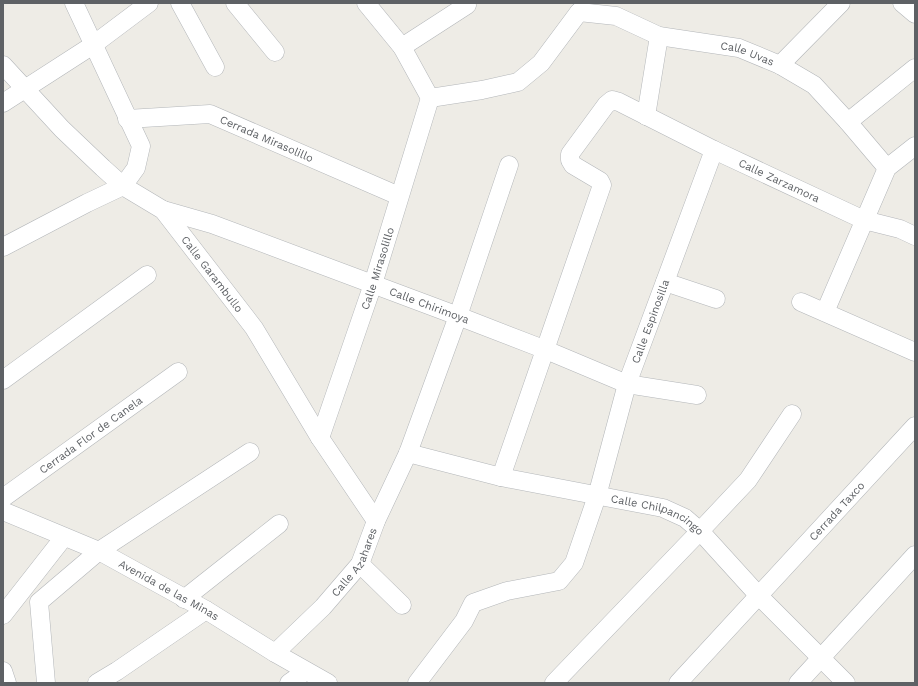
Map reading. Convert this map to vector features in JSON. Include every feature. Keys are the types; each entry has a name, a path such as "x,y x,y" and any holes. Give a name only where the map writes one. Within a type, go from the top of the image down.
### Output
{"street":[{"path":"3,247 123,186 136,168 141,146 127,119 74,3"},
{"path":"3,103 93,45 149,3"},
{"path":"180,3 215,67"},
{"path":"235,3 275,52"},
{"path":"366,3 402,46 430,98 482,90 518,82 541,63 577,7"},
{"path":"780,65 841,3"},
{"path":"902,3 915,14"},
{"path":"402,46 467,4"},
{"name":"Calle Uvas","path":"577,7 616,16 659,36 739,48 780,65 814,85 887,168"},
{"path":"646,116 659,36"},
{"name":"Calle Garambullo","path":"3,65 62,129 123,186 163,210 254,328 320,438 376,521"},
{"path":"848,122 915,68"},
{"name":"Calle Mirasolillo","path":"320,438 373,284 430,98"},
{"name":"Calle Zarzamora","path":"546,350 602,182 573,165 570,160 570,154 606,105 612,100 714,150 864,220 900,230 915,236"},
{"name":"Cerrada Mirasolillo","path":"127,119 210,114 399,196"},
{"path":"825,312 887,168 915,146"},
{"name":"Calle Espinosilla","path":"417,683 464,621 474,603 507,591 558,581 574,563 597,496 627,384 714,150"},
{"name":"Calle Azahares","path":"274,653 323,607 360,564 376,521 408,453 458,316 509,165"},
{"name":"Calle Chirimoya","path":"163,210 212,224 373,284 546,350 627,384 697,395"},
{"path":"3,380 147,275"},
{"path":"665,282 716,299"},
{"path":"801,302 915,352"},
{"path":"501,478 546,350"},
{"name":"Cerrada Flor de Canela","path":"3,498 178,372"},
{"path":"554,683 748,480 792,414"},
{"name":"Cerrada Taxco","path":"678,683 915,426"},
{"path":"46,683 39,602 99,551 250,452"},
{"name":"Calle Chilpancingo","path":"408,453 501,478 663,508 685,518 700,531 759,596 846,683"},
{"name":"Avenida de las Minas","path":"3,510 99,551 206,610 274,653 328,683"},
{"path":"184,599 279,524"},
{"path":"3,615 64,537"},
{"path":"798,683 915,555"},
{"path":"360,564 402,605"},
{"path":"96,683 123,677 206,610"},
{"path":"3,671 7,683"},
{"path":"289,683 306,671"}]}
